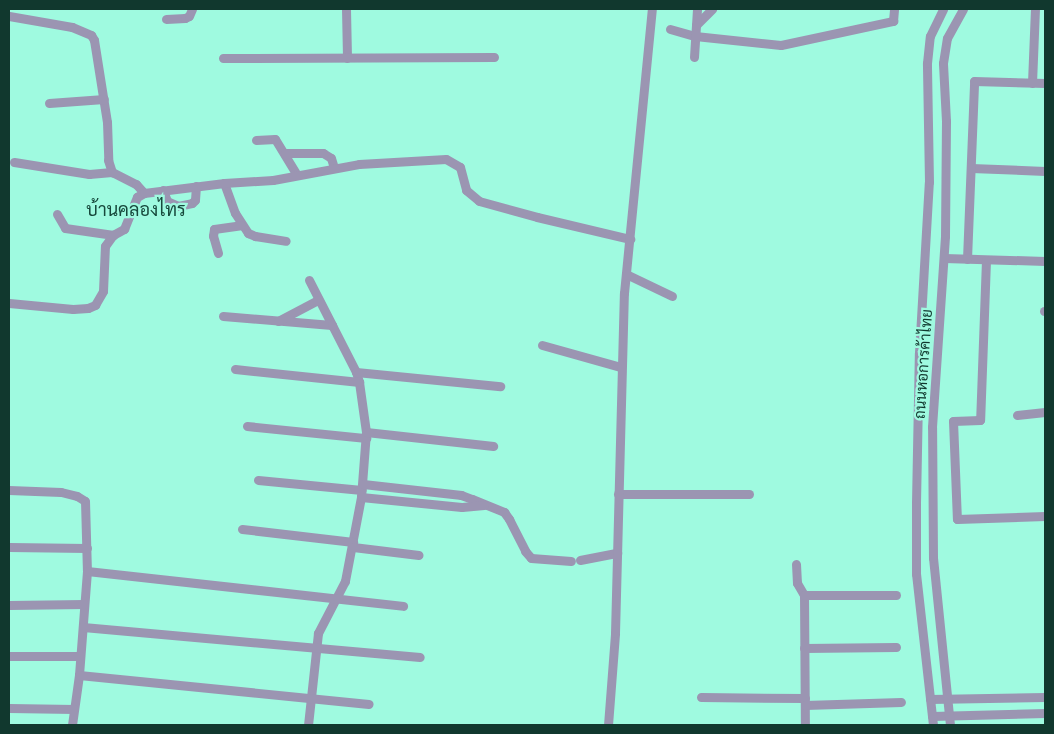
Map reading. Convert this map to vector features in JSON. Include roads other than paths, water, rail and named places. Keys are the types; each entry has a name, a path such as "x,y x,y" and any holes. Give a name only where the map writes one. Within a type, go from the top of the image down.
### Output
{"street":[{"path":"166,20 185,18 189,16 192,9"},
{"path":"346,9 347,58"},
{"path":"608,725 614,633 621,367 626,274 652,9"},
{"path":"694,57 696,9"},
{"path":"696,25 712,9"},
{"path":"670,29 695,36 781,45 893,21 894,9"},
{"name":"ถนนหอการค้าไทย","path":"932,720 916,574 916,503 919,353 929,180 927,63 930,36 943,9"},
{"name":"ถนนหอการค้าไทย","path":"950,725 935,584 931,504 932,427 944,258 946,121 942,64 947,38 963,9"},
{"path":"1032,82 1035,9"},
{"path":"9,16 72,27 91,35 94,40 104,99 108,135 108,160 112,172"},
{"path":"223,58 494,57"},
{"path":"968,259 974,82 1045,83"},
{"path":"49,103 104,99"},
{"path":"256,140 275,139 297,175"},
{"path":"285,153 323,153 330,158 334,168"},
{"path":"9,303 74,309 88,308 95,305 103,290 105,246 113,235 124,229 136,198 144,193 224,183 273,180 334,168 378,163 446,159 460,167 468,194 479,201 630,239"},
{"path":"14,162 89,174 112,172 136,184 144,193"},
{"path":"971,168 1045,170"},
{"path":"224,183 241,225 248,233 286,241"},
{"path":"163,190 167,201 178,206 192,203 195,200 196,186"},
{"path":"57,214 65,228 113,235"},
{"path":"218,253 213,236 214,229 241,225"},
{"path":"944,258 1045,261"},
{"path":"986,260 980,420 953,421 957,519 1045,516"},
{"path":"626,274 672,296"},
{"path":"308,725 318,633 344,581 353,544 362,490 366,435 356,372 309,280"},
{"path":"278,321 318,300"},
{"path":"223,316 332,325"},
{"path":"542,345 621,367"},
{"path":"235,369 359,382"},
{"path":"356,372 500,386"},
{"path":"1017,415 1045,412"},
{"path":"247,426 493,446"},
{"path":"258,480 362,490 432,492 461,495 504,512 510,519 525,552 531,558 576,561 617,553"},
{"path":"9,490 61,492 77,496 85,501 87,571 79,675 72,725"},
{"path":"362,490 431,504 462,507 485,505"},
{"path":"431,504 432,492"},
{"path":"618,494 749,494"},
{"path":"242,529 419,555"},
{"path":"9,547 87,548"},
{"path":"796,564 797,583 804,595 805,725"},
{"path":"87,571 403,606"},
{"path":"804,595 896,594"},
{"path":"9,605 84,604"},
{"path":"83,627 420,657"},
{"path":"804,648 896,647"},
{"path":"9,656 80,656"},
{"path":"79,675 369,704"},
{"path":"701,697 901,702"},
{"path":"930,699 1045,697"},
{"path":"1030,698 1030,714"},
{"path":"9,708 74,709"},
{"path":"932,720 949,715 1045,713"}],"district":[{"name":"บ้านคลองไทร","path":"136,209"}]}
